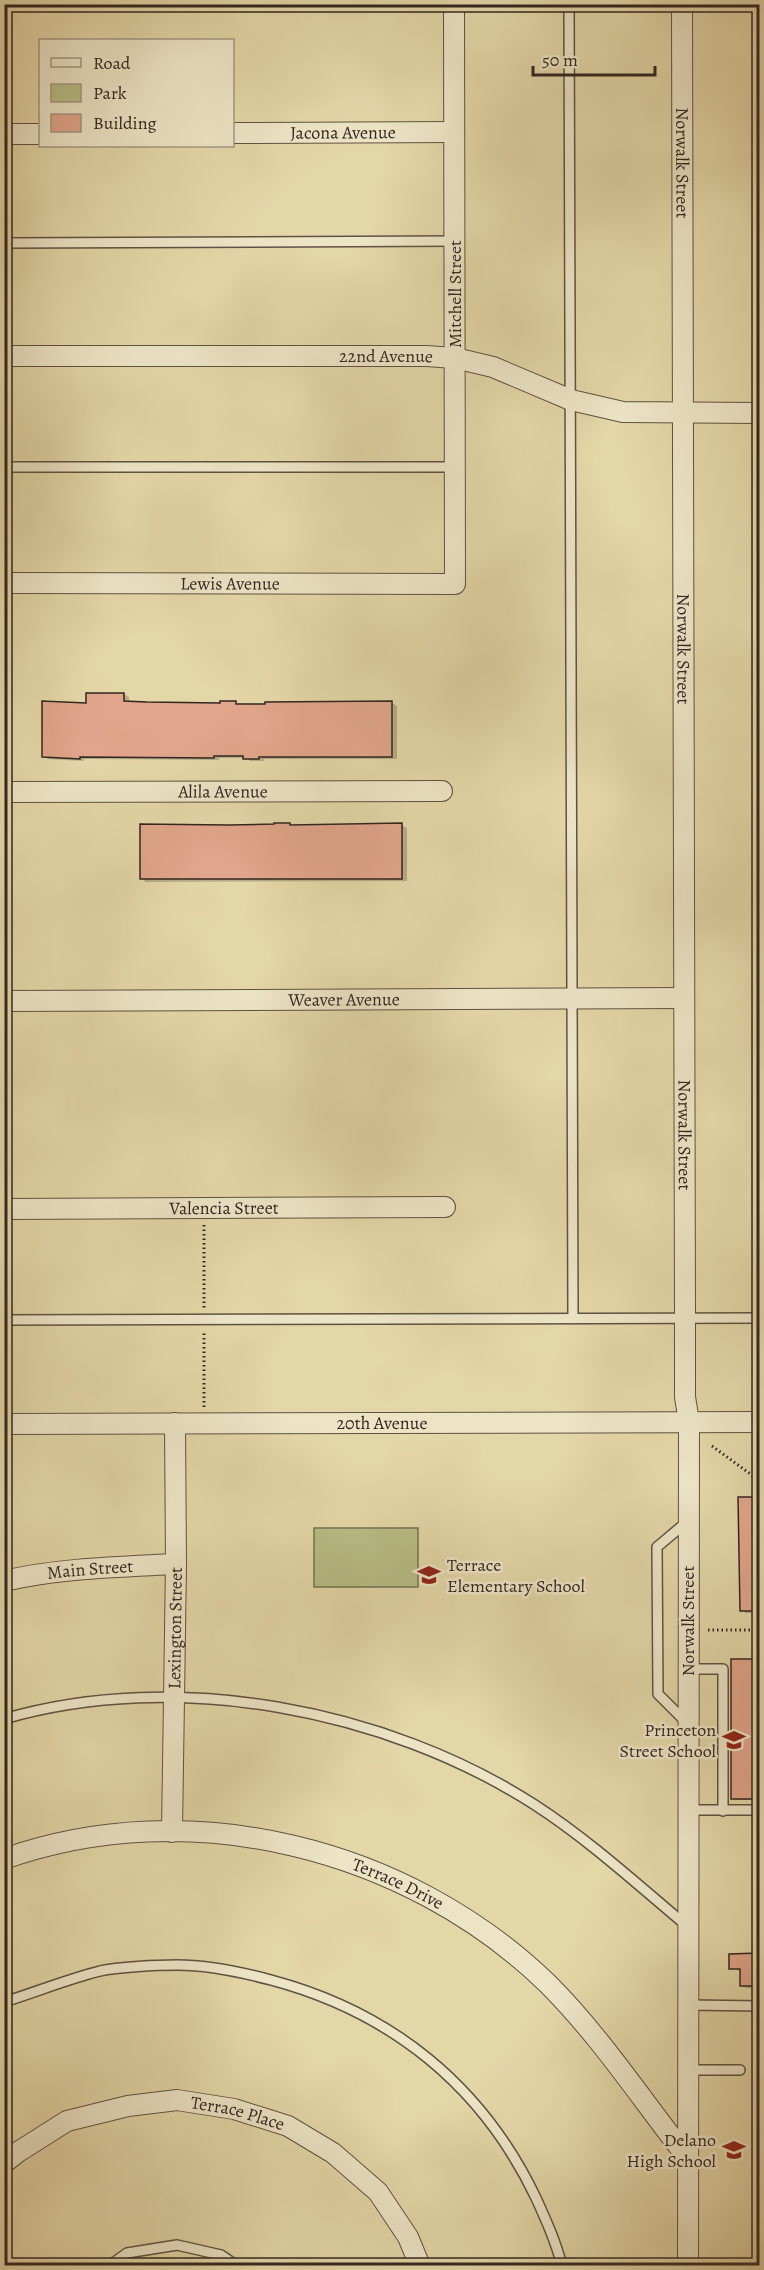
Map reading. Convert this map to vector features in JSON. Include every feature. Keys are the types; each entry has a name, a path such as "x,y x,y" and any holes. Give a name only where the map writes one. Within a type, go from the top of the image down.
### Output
{"street":[{"name":"Mitchell Street","path":"454,4 455,584"},
{"name":"Norwalk Street","path":"682,4 685,1397 688,1422 688,2265"},
{"name":"Jacona Avenue","path":"234,133 454,132"},
{"path":"4,134 39,134"},
{"name":"22nd Avenue","path":"4,356 426,356 455,358 493,367 572,400 623,412 759,413"},
{"name":"Lewis Avenue","path":"4,583 455,584"},
{"name":"Alila Avenue","path":"4,792 442,791"},
{"name":"Weaver Avenue","path":"4,1001 684,998"},
{"name":"Valencia Street","path":"4,1209 445,1207"},
{"name":"20th Avenue","path":"4,1424 759,1422"},
{"name":"Lexington Street","path":"172,1832 176,1564 175,1424"},
{"name":"Main Street","path":"4,1581 101,1568 176,1564"},
{"name":"Terrace Drive","path":"4,1858 78,1839 107,1835 172,1832 232,1834 317,1851 353,1863 407,1886 460,1915 507,1948 566,2004 601,2045 687,2157"},
{"name":"Terrace Place","path":"4,2163 67,2121 128,2106 177,2100 234,2109 288,2126 333,2153 378,2192 408,2238 420,2265"}],"lane":[{"path":"569,4 573,1319"},
{"path":"4,243 455,241"},
{"path":"4,467 456,467"},
{"path":"4,1320 759,1318"},
{"path":"688,1521 657,1547 658,1694 688,1724"},
{"path":"688,1669 723,1669 723,1811"},
{"path":"4,1719 104,1700 174,1697 241,1702 299,1711 394,1738 461,1764 534,1804 570,1829 688,1926"},
{"path":"688,1810 759,1810"},
{"path":"4,2002 101,1971 178,1965 241,1972 293,1986 351,2009 409,2042 460,2087 491,2122 528,2181 554,2239 562,2265"},
{"path":"688,2005 759,2006"},
{"path":"688,2070 741,2070"},
{"path":"109,2265 127,2253 177,2245 221,2255 237,2265"}],"path":[{"path":"712,1446 759,1481"},
{"path":"708,1630 759,1630"}],"green space":[{"path":"314,1528 418,1528 418,1587 314,1587"}],"building":[{"path":"86,693 124,693 124,701 147,702 220,703 220,701 236,701 236,704 265,704 265,702 392,701 392,757 243,759 243,756 214,756 214,758 80,757 80,759 42,757 42,701 86,703"},
{"path":"290,823 290,825 402,823 402,879 140,879 140,824"},
{"path":"738,1497 759,1497 759,1611 740,1611"},
{"path":"731,1659 754,1659 755,1750 759,1750 759,1777 755,1777 755,1799 731,1799"},
{"path":"759,1953 759,1986 740,1986 740,1969 729,1969 729,1954"}],"place":[{"name":"Terrace Elementary School","path":"429,1575"},
{"name":"Princeton Street School","path":"734,1740"},
{"name":"Delano High School","path":"734,2150"}]}
